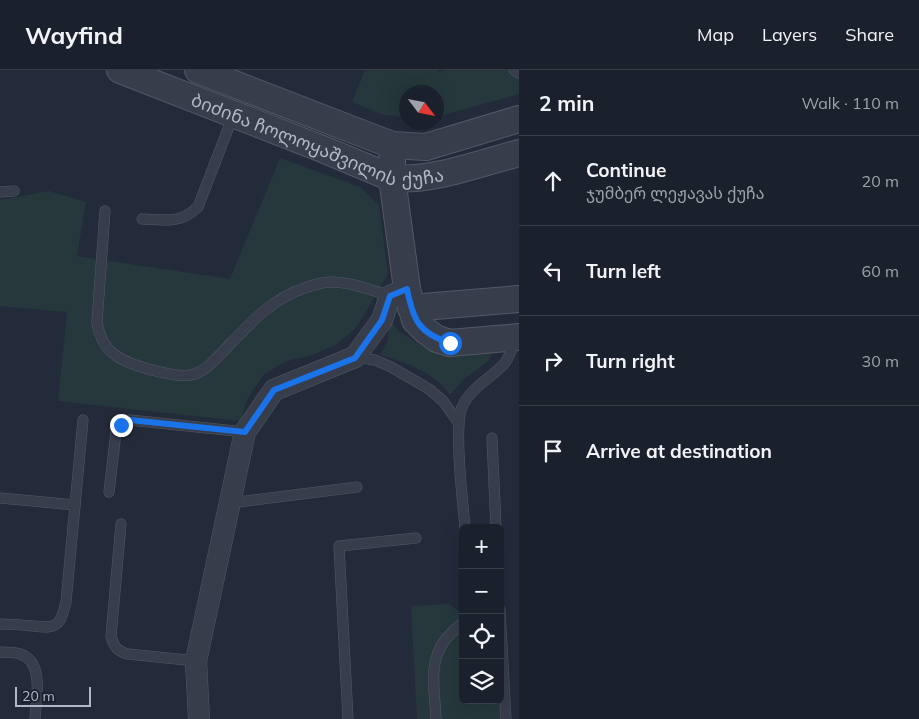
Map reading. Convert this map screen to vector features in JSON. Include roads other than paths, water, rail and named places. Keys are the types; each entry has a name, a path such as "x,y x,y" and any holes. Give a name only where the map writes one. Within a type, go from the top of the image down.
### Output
{"street":[{"name":"ბიძინა ჩოლოყაშვილის ქუჩა","path":"120,70 392,178 438,175 519,153"},
{"name":"ბიძინა ჩოლოყაშვილის ქუჩა","path":"198,70 392,145 426,147 519,119"},
{"path":"392,145 392,178 402,297 415,320 426,332 437,339 450,343 517,337"},
{"path":"199,719 196,661 245,432 274,390 355,358 382,320 402,297 519,299"}],"lane":[{"path":"514,70 519,74"},
{"path":"142,219 172,220 188,217 198,207 234,115"},
{"path":"0,192 14,191"},
{"path":"105,211 97,322 100,336 108,348 116,356 133,364 178,376 193,375 206,367 263,310 279,299 316,284 341,283 402,297"},
{"path":"465,524 458,422 462,405 504,363 517,337"},
{"path":"355,358 375,360 410,377 443,401 458,422"},
{"path":"0,624 50,628 58,623 63,615 66,602 83,420"},
{"path":"109,492 116,432 121,425 130,420 245,432"},
{"path":"492,438 496,524"},
{"path":"230,503 357,487"},
{"path":"0,498 74,505"},
{"path":"121,524 111,636 114,647 128,654 196,661"},
{"path":"348,719 339,546 416,538"},
{"path":"500,614 506,719"},
{"path":"436,719 435,656 446,637 459,625"},
{"path":"0,652 20,654 30,659 38,672 35,719"}]}
